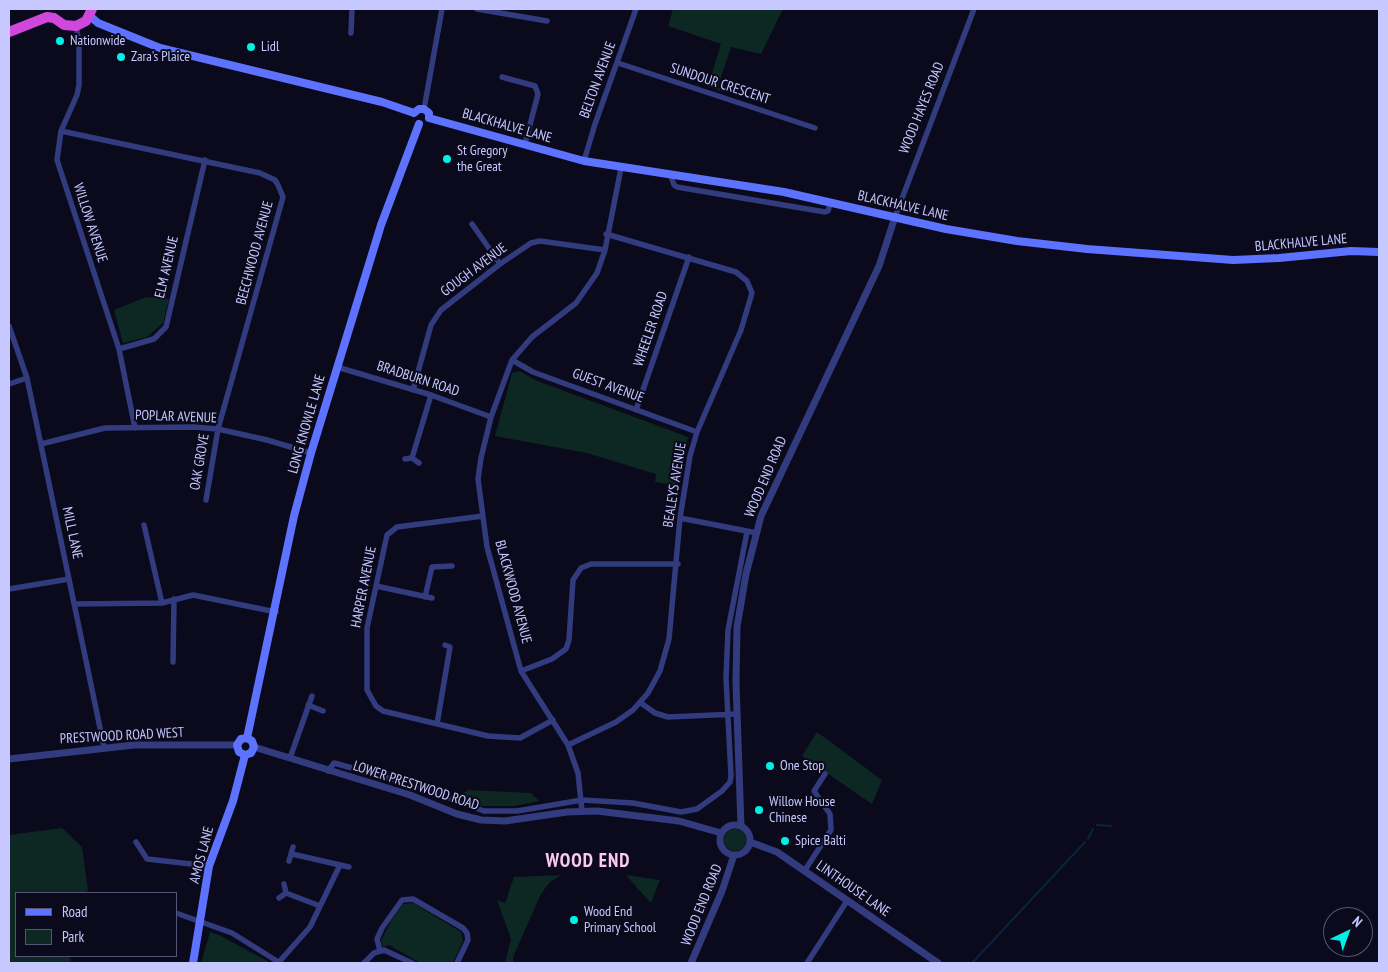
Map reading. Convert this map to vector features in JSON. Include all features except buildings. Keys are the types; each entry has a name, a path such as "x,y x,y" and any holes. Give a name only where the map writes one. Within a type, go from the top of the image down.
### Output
{"highway":[{"path":"38,20 50,9 57,20"},
{"path":"9,32 38,20 51,17 64,25 76,26 86,21 91,12"}],"main road":[{"path":"91,12 98,23 160,48 382,102 414,113"},
{"path":"419,109 424,109 429,113 429,118 426,123 419,124 414,120 414,113 419,109"},
{"name":"BLACKHALVE LANE","path":"429,118 584,161 784,192 895,217 1018,241 1178,257 1253,260 1350,251 1379,252"},
{"name":"LONG KNOWLE LANE","path":"248,738 276,612 294,516 310,453 382,225 419,124"},
{"path":"248,738 252,741 254,747 251,753 245,755 239,752 237,745 241,739 248,738"},
{"name":"AMOS LANE","path":"193,963 209,866 233,801 245,755"}],"street":[{"path":"351,33 352,9"},
{"path":"424,109 442,9"},
{"path":"477,9 547,21"},
{"name":"BELTON AVENUE","path":"584,161 595,124 636,9"},
{"name":"WOOD HAYES ROAD","path":"895,217 974,9"},
{"name":"WILLOW AVENUE","path":"76,26 79,85 77,95 61,131 57,160 118,349 135,428"},
{"name":"SUNDOUR CRESCENT","path":"618,63 815,128"},
{"path":"502,77 535,86 538,94 525,144"},
{"name":"BEECHWOOD AVENUE","path":"61,131 205,160 270,177 278,185 283,197 218,429"},
{"name":"ELM AVENUE","path":"118,349 154,339 166,327 205,160"},
{"name":"BLACKWOOD AVENUE","path":"582,811 578,773 568,745 522,670 487,547 478,480 481,458 492,417 512,360 532,336 564,314 581,298 594,280 605,250 606,234 621,168"},
{"path":"671,176 674,185 677,187 825,212 828,212 831,202"},
{"name":"WOOD END ROAD","path":"741,826 736,657 737,627 746,574 761,516 879,266 895,217"},
{"path":"472,224 500,264"},
{"name":"BEALEYS AVENUE","path":"568,745 616,722 641,703 653,687 666,656 678,564 680,518 690,456 697,432 740,330 752,293 750,286 736,272 606,234"},
{"name":"GOUGH AVENUE","path":"413,390 431,325 441,310 500,264 532,243 540,241 605,250"},
{"name":"WHEELER ROAD","path":"636,410 689,257"},
{"name":"MILL LANE","path":"9,326 27,378 104,747"},
{"name":"GUEST AVENUE","path":"512,360 533,372 697,432"},
{"name":"BRADBURN ROAD","path":"337,367 431,395 492,417"},
{"path":"9,384 27,378"},
{"path":"412,458 431,395"},
{"name":"POPLAR AVENUE","path":"41,444 105,428 218,429 267,440 310,453"},
{"name":"OAK GROVE","path":"206,500 218,429"},
{"path":"405,459 412,458 419,463"},
{"name":"HARPER AVENUE","path":"483,516 397,527 387,535 367,628 367,690 376,706 383,711 508,739 520,738 553,720"},
{"path":"680,518 757,533"},
{"path":"144,525 162,603"},
{"path":"328,770 334,763 414,785 484,811 517,811 582,800 633,803 681,812 697,809 722,791 730,782 728,630 747,532"},
{"path":"522,670 552,659 566,649 569,640 572,580 581,568 590,564 678,564"},
{"path":"425,596 432,567 452,566"},
{"path":"9,589 69,579"},
{"path":"376,586 432,598"},
{"path":"74,604 162,603 193,595 276,612"},
{"path":"173,662 174,599"},
{"path":"437,724 450,647 445,645"},
{"path":"290,758 312,696"},
{"path":"641,703 655,713 668,717 737,714"},
{"path":"308,705 323,711"},
{"name":"PRESTWOOD ROAD WEST","path":"9,759 104,747 176,744 237,745"},
{"name":"LOWER PRESTWOOD ROAD","path":"254,747 410,795 457,814 481,820 512,821 582,811 668,819 703,826 721,834"},
{"path":"805,870 831,830 830,814 814,792 825,774"},
{"path":"729,826 741,826 749,834 750,842 745,850 734,855 722,848 721,834 729,826"},
{"path":"136,842 147,859 209,866"},
{"name":"LINTHOUSE LANE","path":"750,842 777,852 805,870 938,963"},
{"path":"289,861 293,847"},
{"path":"292,854 349,867"},
{"name":"WOOD END ROAD","path":"692,963 722,891 734,855"},
{"path":"178,914 232,933 279,963 291,945 310,927 340,865"},
{"path":"284,884 286,893"},
{"path":"286,893 320,906"},
{"path":"279,898 286,893"},
{"path":"380,952 377,939 382,928 402,900 413,899 463,928 467,933 468,940 456,963"},
{"path":"807,963 847,901"},
{"path":"364,963 368,958 380,952 391,952 412,963"}],"green space":[{"path":"673,9 783,9 761,54 731,47 718,86 721,91 704,85 709,83 721,44 668,26"},
{"path":"146,297 169,299 163,323 147,337 123,343 114,310"},
{"path":"520,371 535,380 688,437 679,486 655,482 656,474 587,453 495,436 512,373"},
{"path":"817,732 882,780 872,804 802,756"},
{"path":"469,790 531,793 539,801 514,806 480,806 455,797"},
{"path":"62,828 82,847 88,890 86,892 15,892 15,957 69,957 72,963 9,963 9,835"},
{"path":"731,829 739,829 746,836 746,844 739,851 731,851 724,844 724,836"},
{"path":"561,875 549,883 541,894 513,957 513,963 505,963 511,939 497,900 505,903 514,877"},
{"path":"626,875 660,880 651,903 638,889"},
{"path":"413,903 461,932 463,941 453,963 420,963 389,945 383,947 381,941 391,921 403,904"},
{"path":"210,932 219,935 271,963 201,963"}],"waterway":[{"path":"1097,825 1111,826"},
{"path":"1088,839 1093,829"},
{"path":"972,963 1085,842"}],"place":[{"name":"Nationwide","path":"60,41"},
{"name":"Lidl","path":"251,47"},
{"name":"Zara's Plaice","path":"121,57"},
{"name":"St Gregory the Great","path":"447,159"},
{"name":"One Stop","path":"770,766"},
{"name":"Willow House Chinese","path":"759,810"},
{"name":"Spice Balti","path":"785,841"},
{"name":"Wood End Primary School","path":"574,920"}],"district":[{"name":"WOOD END","path":"588,862"}]}
